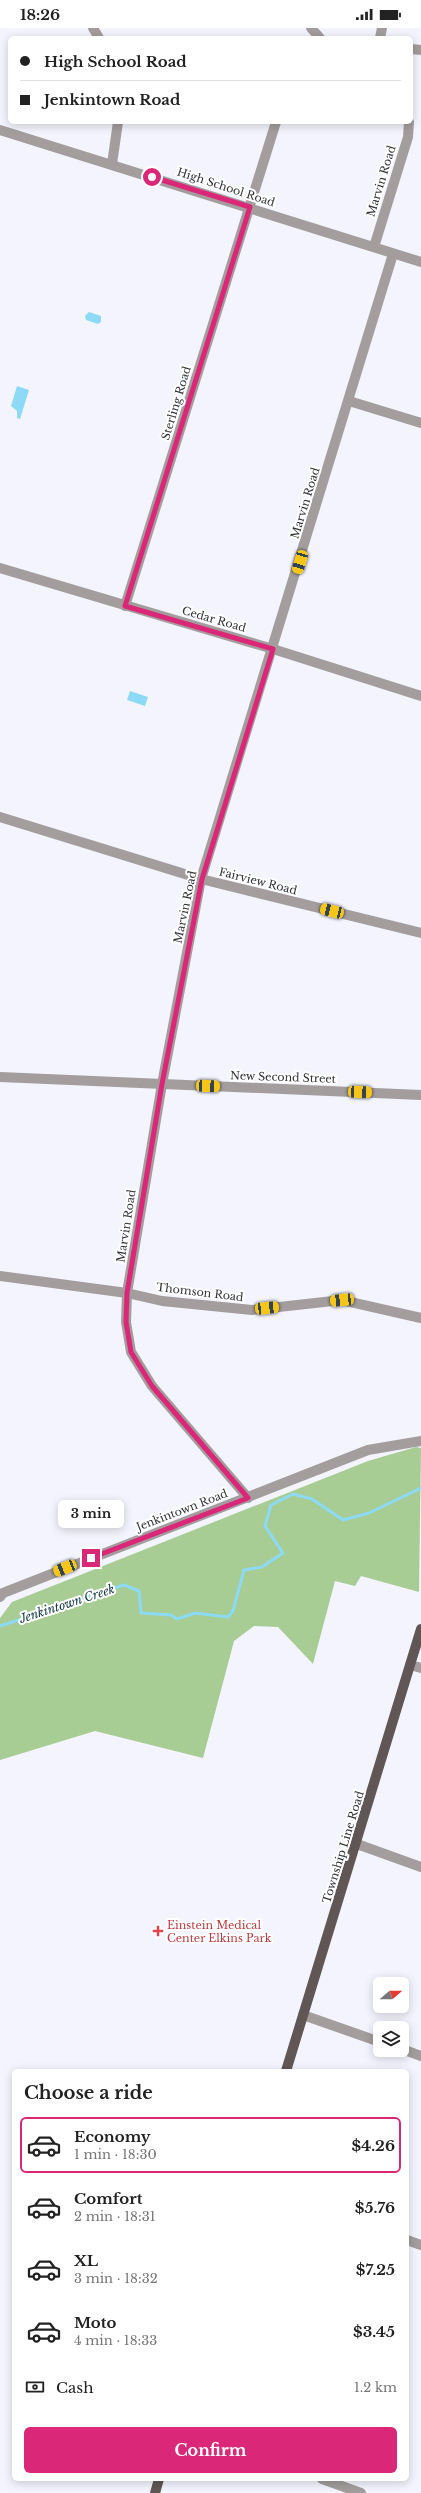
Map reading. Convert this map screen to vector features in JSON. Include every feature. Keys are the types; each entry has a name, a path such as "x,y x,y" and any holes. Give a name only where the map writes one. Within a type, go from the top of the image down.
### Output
{"main road":[{"name":"Township Line Road","path":"287,2069 357,1844 421,1629"},
{"path":"155,2493 158,2481"}],"street":[{"path":"311,28 318,36"},
{"path":"112,164 118,124"},
{"name":"Sterling Road","path":"125,606 275,124"},
{"name":"Marvin Road","path":"374,247 408,137 409,124"},
{"name":"High School Road","path":"0,130 250,207 421,262"},
{"name":"Marvin Road","path":"248,1498 152,1386 131,1352 126,1322 127,1293 162,1084 202,879 393,254"},
{"path":"349,401 421,423"},
{"name":"Cedar Road","path":"0,568 273,649 421,696"},
{"name":"Fairview Road","path":"0,817 202,879 421,933"},
{"name":"New Second Street","path":"0,1077 421,1095"},
{"name":"Thomson Road","path":"0,1276 127,1293 162,1301 252,1310 342,1300 421,1318"},
{"name":"Jenkintown Road","path":"1,1593 368,1450 421,1441"},
{"path":"410,1665 421,1668"},
{"path":"357,1844 421,1867"},
{"path":"304,2015 373,2040"},
{"path":"409,2052 421,2056"},
{"path":"409,2241 421,2245"},
{"path":"328,2481 361,2493"}],"green space":[{"path":"416,1447 421,1448 419,1592 361,1576 355,1586 335,1581 313,1664 278,1627 254,1626 234,1641 203,1758 95,1731 0,1760 0,1618 12,1602 368,1461"}],"water":[{"path":"89,312 101,316 101,322 98,324 86,320 85,316"},
{"path":"17,386 29,390 20,419 17,418 17,411 11,406"},
{"path":"130,691 148,697 145,706 127,700"}],"waterway":[{"name":"Jenkintown Creek","path":"0,1626 124,1585 139,1591 141,1613 171,1615 177,1619 195,1613 228,1617 233,1611 244,1570 262,1567 283,1553 265,1526 271,1505 293,1494 312,1499 343,1520 369,1513 421,1488"}],"place":[{"name":"Einstein Medical Center Elkins Park","path":"158,1931"}],"route":[{"path":"91,1558 248,1498 152,1386 131,1352 126,1322 127,1293 162,1084 202,879 273,649 125,606 250,207 152,177"}]}
